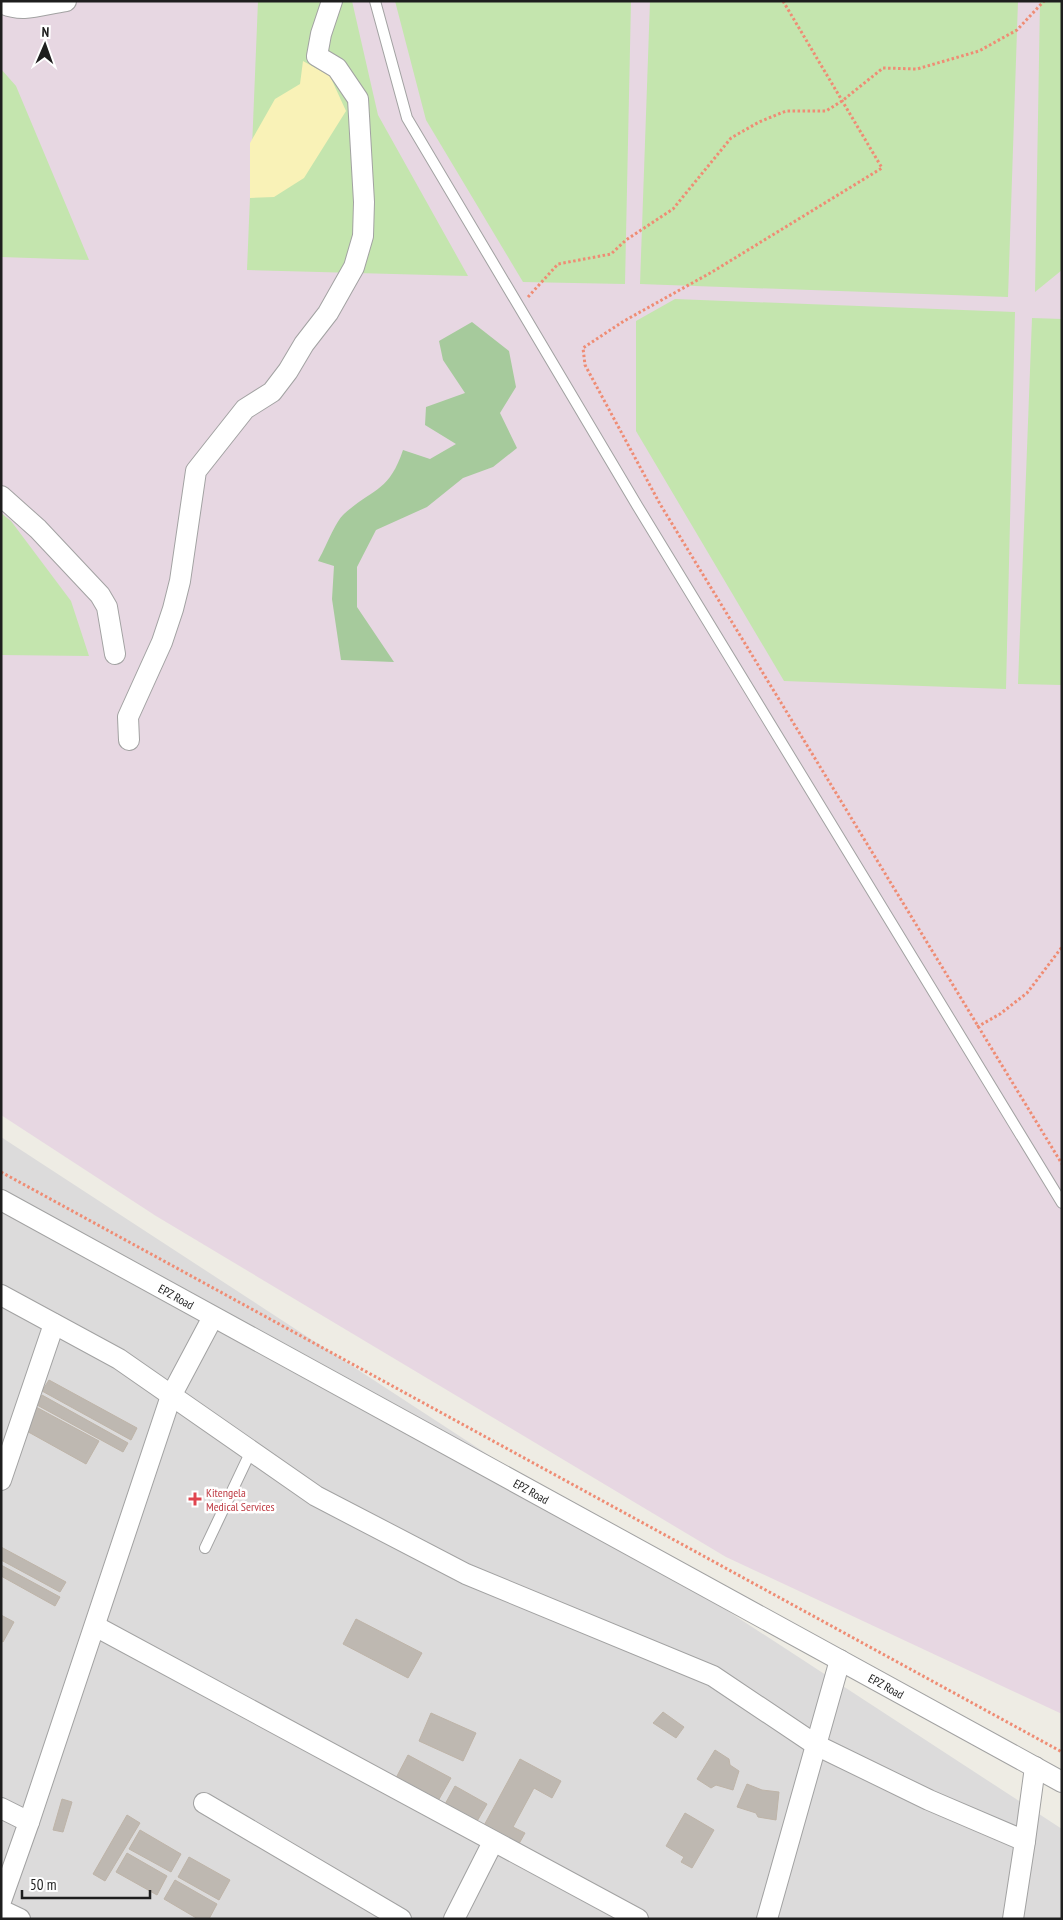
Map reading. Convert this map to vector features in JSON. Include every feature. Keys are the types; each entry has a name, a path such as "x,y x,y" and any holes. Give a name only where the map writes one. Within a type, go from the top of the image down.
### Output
{"street":[{"path":"1,3 12,9 66,1"},
{"path":"129,740 128,717 162,642 173,609 183,565 196,471 245,409 272,392 288,371 304,344 328,313 354,267 361,244 364,202 358,100 336,68 317,56 321,34 332,1"},
{"path":"1,496 38,529 100,595 107,607 115,654"},
{"name":"EPZ Road","path":"1,1200 1062,1782"},
{"path":"1,1295 119,1359 316,1496 466,1574 713,1676 816,1745 929,1800 1025,1841"},
{"path":"1,1902 170,1396 213,1317"},
{"path":"1,1480 54,1324"},
{"path":"94,1626 638,1919"},
{"path":"767,1919 840,1660"},
{"path":"1013,1919 1036,1767"},
{"path":"204,1804 401,1919"},
{"path":"1,1808 29,1822"},
{"path":"454,1919 494,1842"},
{"path":"1,1910 20,1919"}],"lane":[{"path":"374,1 407,118 643,516 1062,1203"},
{"path":"205,1548 251,1451"}],"path":[{"path":"783,1 882,168 712,272 624,321 583,348 585,365 660,504 1062,1164"},
{"path":"519,308 558,264 610,254 626,240 673,209 730,138 759,122 786,111 826,111 842,101 882,68 917,69 979,51 1017,30 1044,1"},
{"path":"978,1027 1000,1014 1027,994 1062,947"},
{"path":"1,1172 1062,1752"}],"shaded area":[{"path":"1,1 1062,1 1062,1714 726,1557 156,1216 1,1115"},
{"path":"1,1137 1062,1829 1062,1919 1,1919"}],"green space":[{"path":"258,1 352,1 378,115 468,276 247,270"},
{"path":"395,1 631,1 625,284 523,282 426,120"},
{"path":"650,1 1018,1 1008,297 640,284"},
{"path":"1040,1 1062,1 1062,270 1035,292"},
{"path":"1,69 16,86 89,260 1,257"},
{"path":"675,299 1015,312 1006,689 784,681 636,431 636,321"},
{"path":"1032,318 1062,319 1062,685 1018,684"},
{"path":"472,322 509,351 516,387 500,413 517,448 493,467 463,478 427,507 376,530 357,567 357,607 394,662 341,660 332,599 334,566 318,561 344,514 386,482 398,464 403,450 430,459 456,444 425,425 426,407 465,393 443,360 439,341"},
{"path":"1,513 11,521 71,601 89,656 1,655"}],"sand":[{"path":"303,61 330,76 346,111 304,178 274,197 250,198 250,143 275,99 300,84"}],"building":[{"path":"49,1380 137,1428 131,1440 42,1391"},
{"path":"42,1395 128,1443 123,1452 37,1405"},
{"path":"36,1407 99,1441 86,1464 23,1429"},
{"path":"1,1547 66,1582 60,1592 1,1560"},
{"path":"1,1565 60,1597 55,1606 1,1576"},
{"path":"1,1615 14,1622 3,1642 1,1641"},
{"path":"356,1619 422,1653 408,1678 343,1644"},
{"path":"663,1712 684,1727 676,1738 653,1723"},
{"path":"431,1713 476,1733 463,1761 419,1741"},
{"path":"715,1750 729,1759 730,1765 739,1771 733,1790 716,1785 711,1788 697,1779"},
{"path":"408,1755 451,1778 438,1801 396,1778"},
{"path":"520,1759 561,1781 552,1798 534,1788 513,1827 525,1833 516,1849 481,1831"},
{"path":"747,1784 762,1790 779,1792 776,1820 758,1817 756,1813 737,1807"},
{"path":"455,1786 487,1804 476,1823 444,1806"},
{"path":"62,1799 72,1802 63,1832 53,1830"},
{"path":"685,1813 714,1830 692,1868 681,1862 684,1857 666,1846"},
{"path":"127,1815 140,1823 105,1881 93,1874"},
{"path":"140,1830 181,1854 171,1872 129,1849"},
{"path":"127,1853 167,1876 157,1895 116,1872"},
{"path":"189,1857 230,1880 219,1900 178,1877"},
{"path":"175,1880 217,1904 209,1919 198,1919 164,1899"}],"place":[{"name":"Kitengela Medical Services","path":"195,1499"}]}
